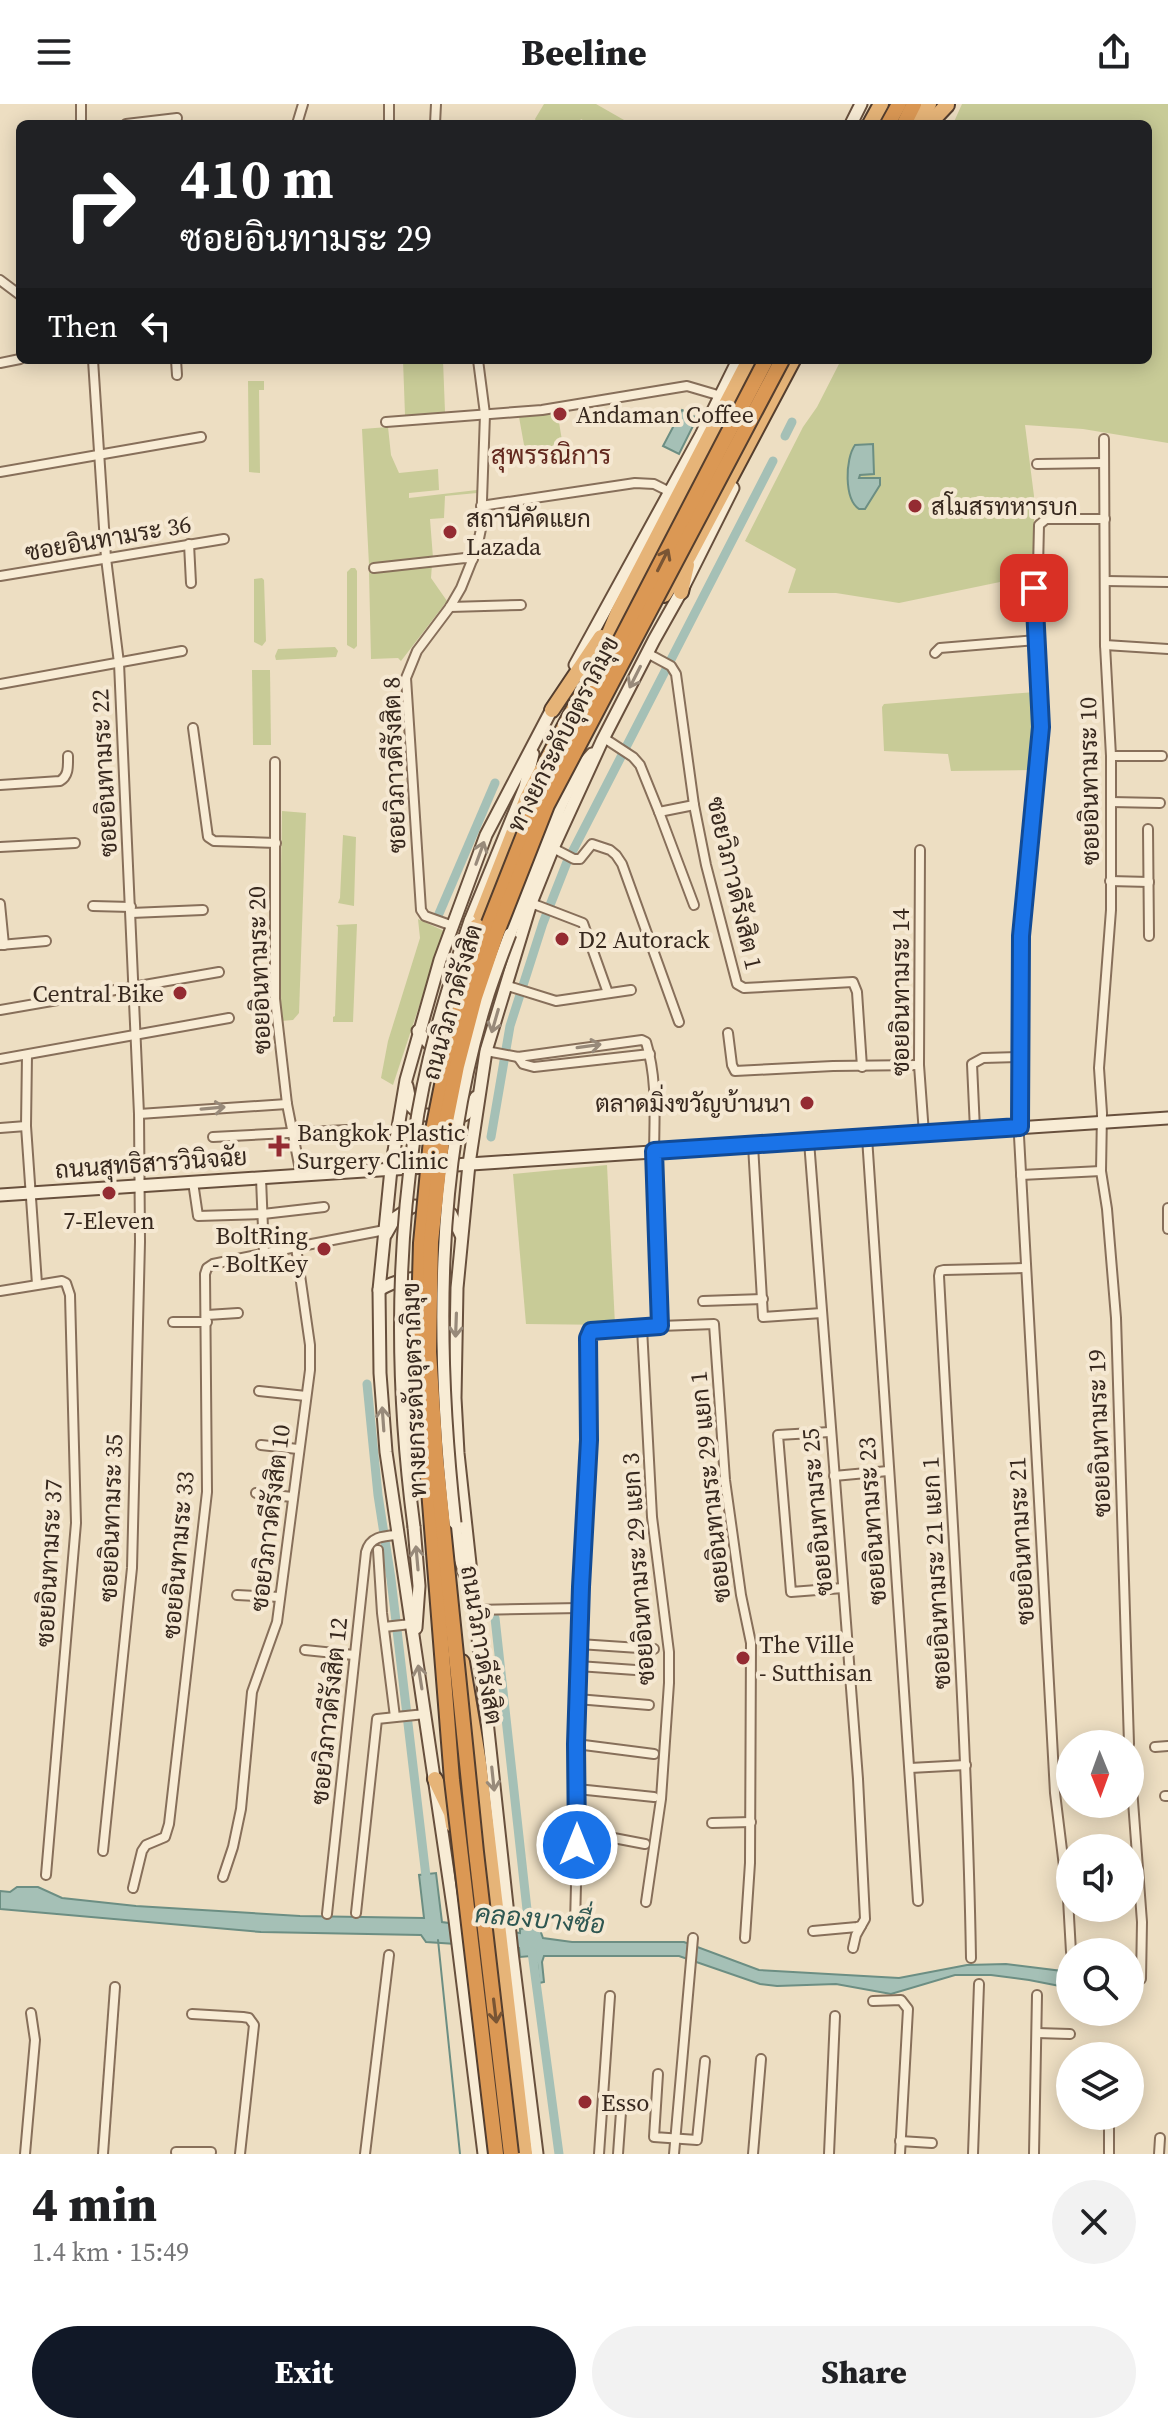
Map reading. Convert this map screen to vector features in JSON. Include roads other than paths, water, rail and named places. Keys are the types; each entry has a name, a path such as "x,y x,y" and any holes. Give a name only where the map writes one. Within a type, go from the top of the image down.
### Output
{"highway":[{"path":"933,120 947,104"},
{"name":"ถนนวิภาวดีรังสิต","path":"525,2154 503,1926 415,1349 418,1240 428,1137 473,924 527,798 593,672 618,612 747,364"},
{"name":"ทางยกระดับอุตราภิมุข","path":"496,2154 452,1780 418,1351 421,1243 431,1140 464,993 538,799 764,364"},
{"name":"ทางยกระดับอุตราภิมุข","path":"511,2154 476,1852 436,1458 429,1352 431,1242 442,1141 475,997 547,805 780,364"},
{"name":"ถนนวิภาวดีรังสิต","path":"496,2154 438,1632 442,1525 432,1456 426,1350 429,1240 439,1139 472,995 502,932 545,802 613,676 689,556 791,364"},
{"path":"681,592 689,556"},
{"path":"552,710 618,612"},
{"path":"435,1779 451,1813 467,1888"}],"main road":[{"name":"ถนนวิภาวดีรังสิต","path":"484,2154 435,1779 419,1715 415,1644 398,1625 380,1373 379,1290 391,1169 418,1031 440,960 486,835 736,364"},
{"name":"ถนนวิภาวดีรังสิต","path":"503,1926 455,1398 461,1236 479,1093 500,1052 510,986 531,903 559,851 603,739 799,364"},
{"path":"415,1644 419,1586 405,1458 399,1349 403,1240 414,1138 448,988 525,787 537,737"},
{"path":"502,932 573,779 603,739"},
{"path":"418,1031 430,1045 471,1055 500,1052"},
{"path":"406,1080 411,1106 419,1114 455,1119 466,1114 479,1093"},
{"name":"ถนนสุทธิสารวินิจฉัย","path":"0,1195 1168,1118"},
{"path":"384,1234 395,1218 413,1206 440,1207 451,1214 461,1236"},
{"path":"379,1290 405,1278 438,1278 457,1288"},
{"path":"442,1525 459,1555 474,1605"},
{"name":"ถนนวิภาวดีรังสิต","path":"506,1952 537,2154"}],"street":[{"path":"160,120 177,118"},
{"name":"ซอยอินทามระ 22","path":"93,364 106,558 119,663 139,1114 139,1186"},
{"path":"176,364 177,375"},
{"name":"ซอยวิภาวดีรังสิต 8","path":"453,926 425,916 421,910 406,678 417,651 450,607 473,559 481,529 485,414 479,364"},
{"path":"386,422 548,409 687,386 721,396"},
{"path":"0,472 201,437"},
{"name":"ซอยอินทามระ 10","path":"1102,1122 1099,1068 1110,936 1111,802 1105,645 1104,439"},
{"path":"1037,464 1104,463"},
{"path":"481,506 635,483 654,484 670,492"},
{"name":"ซอยอินทามระ 21","path":"1070,1938 1055,1793 1025,1268 1019,1057 1023,907 1041,727 1034,583 1038,568 1040,523 1046,519 1105,519"},
{"name":"ซอยอินทามระ 36","path":"0,576 224,539"},
{"path":"189,544 191,583"},
{"path":"374,568 473,559"},
{"path":"1106,581 1168,582"},
{"path":"450,607 521,605"},
{"path":"935,653 940,648 1036,640"},
{"path":"1105,645 1168,649"},
{"path":"0,684 182,651"},
{"name":"ซอยวิภาวดีรังสิต 1","path":"647,653 671,666 676,674 694,805 737,984 744,988 853,982 857,992 862,1067"},
{"path":"193,728 208,837 214,841 276,843"},
{"path":"603,739 633,757 640,765 694,905"},
{"path":"0,785 60,781 68,772 68,756"},
{"path":"1111,756 1162,756"},
{"name":"ซอยอินทามระ 20","path":"275,762 275,999 287,1104 301,1175"},
{"path":"1111,802 1160,803"},
{"path":"659,812 694,805"},
{"path":"1148,829 1149,936"},
{"path":"0,847 75,843"},
{"path":"559,851 574,859 583,857 587,847 592,844 616,855 622,864 679,1022"},
{"name":"ซอยอินทามระ 14","path":"920,850 919,1065 924,1134"},
{"path":"1110,881 1149,882"},
{"path":"531,903 583,923 608,993"},
{"path":"0,904 2,945 46,941"},
{"path":"93,906 131,910 203,910"},
{"path":"0,1010 219,972"},
{"path":"510,986 556,1001 631,990"},
{"path":"0,1059 229,1018"},
{"path":"728,1033 735,1071 919,1065"},
{"path":"500,1052 634,1039 646,1042 655,1089 660,1326 591,1331 588,1338 589,1440 577,1699 575,1924"},
{"path":"500,1052 534,1067 650,1054"},
{"path":"27,1055 26,1126 37,1284"},
{"path":"975,1130 972,1064 983,1058 1019,1057"},
{"path":"139,1114 287,1104"},
{"name":"ซอยอินทามระ 19","path":"1102,1122 1101,1171 1116,1318 1129,1730"},
{"path":"0,1128 26,1126"},
{"path":"213,1137 347,1130"},
{"name":"ซอยอินทามระ 23","path":"867,1137 918,1901"},
{"name":"ซอยอินทามระ 25","path":"809,1141 858,1779 865,1919 853,1948"},
{"path":"753,1145 763,1317 822,1313"},
{"path":"1021,1175 1101,1171"},
{"path":"261,1178 264,1254"},
{"path":"193,1182 198,1216 263,1214 324,1207"},
{"name":"ซอยอินทามระ 35","path":"103,1851 132,1568 139,1186"},
{"path":"1168,1208 1168,1229"},
{"path":"296,1247 384,1234"},
{"name":"ซอยอินทามระ 33","path":"133,1888 142,1851 146,1845 165,1837 169,1824 207,1492 205,1274 213,1264 296,1247"},
{"name":"ซอยวิภาวดีรังสิต 10","path":"223,1877 241,1809 252,1692 274,1634 310,1370 310,1345 296,1247"},
{"name":"ซอยอินทามระ 21 แยก 1","path":"971,1958 966,1765 939,1276 940,1271 944,1270 1025,1268"},
{"name":"ซอยอินทามระ 37","path":"0,1291 62,1281 68,1287 76,1523 46,1875"},
{"path":"703,1301 763,1299"},
{"path":"173,1322 238,1313"},
{"name":"ซอยอินทามระ 29 แยก 1","path":"660,1326 714,1324 725,1480 751,1643 751,1822 745,1938"},
{"name":"ซอยอินทามระ 29 แยก 3","path":"642,1328 652,1517 669,1652 661,1799 646,1902"},
{"path":"259,1391 306,1396"},
{"path":"830,1432 778,1435 779,1451 791,1592 843,1588"},
{"path":"261,1445 298,1449"},
{"path":"834,1476 888,1471"},
{"path":"256,1493 292,1497"},
{"name":"ซอยวิภาวดีรังสิต 12","path":"327,1914 367,1548 373,1539 390,1536"},
{"path":"378,1550 398,1625 397,1717"},
{"path":"237,1595 280,1597"},
{"path":"474,1605 580,1608"},
{"path":"579,1644 654,1649"},
{"path":"305,1650 354,1655"},
{"path":"578,1666 650,1671"},
{"path":"577,1699 649,1705"},
{"path":"356,1913 377,1719 419,1715"},
{"path":"576,1744 654,1754"},
{"path":"1155,1747 1168,1746"},
{"path":"910,1768 966,1765"},
{"path":"577,1789 654,1797"},
{"path":"1134,1818 1142,1938"},
{"path":"712,1823 751,1822"},
{"path":"577,1831 645,1844"},
{"path":"813,1931 861,1926"},
{"path":"674,2154 692,1941"},
{"path":"365,2154 389,1955"},
{"path":"973,2154 979,1984"},
{"path":"103,2154 115,1987"},
{"path":"1034,2154 1037,1995"},
{"path":"599,2154 610,1996"},
{"path":"873,2001 901,2000 908,2009 900,2154"},
{"path":"25,2154 35,2040 31,2013"},
{"path":"192,2014 249,2018 254,2025 240,2154"},
{"path":"829,2154 835,2016"},
{"path":"1037,2033 1070,2034"},
{"path":"753,2154 761,2059"},
{"path":"658,2074 654,2137 697,2140 705,2061"},
{"path":"618,2154 621,2112"},
{"path":"1109,2130 1109,2154"},
{"path":"1159,2154 1160,2138"},
{"path":"900,2141 932,2143"},
{"path":"176,2152 211,2152"}],"waterway":[{"path":"785,436 792,422"},
{"path":"491,1137 510,1026 543,923 567,862 773,461"},
{"path":"438,916 495,783"},
{"path":"367,1384 427,1885"},
{"name":"คลองบางซื่อ","path":"495,1618 530,1937"},
{"path":"438,1940 460,2154"},
{"path":"532,1952 559,2154"}],"place":[{"name":"Andaman Coffee","path":"560,414"},
{"name":"สโมสรทหารบก","path":"915,506"},
{"name":"สถานีคัดแยก Lazada","path":"450,532"},
{"name":"D2 Autorack","path":"562,939"},
{"name":"Central Bike","path":"180,993"},
{"name":"ตลาดมิ่งขวัญบ้านนา","path":"807,1103"},
{"name":"Bangkok Plastic Surgery Clinic","path":"279,1146"},
{"name":"7-Eleven","path":"109,1193"},
{"name":"BoltRing - BoltKey","path":"324,1249"},
{"name":"The Ville - Sutthisan","path":"743,1658"},
{"name":"Esso","path":"585,2102"}],"district":[{"name":"สุพรรณิการ","path":"551,455"}]}
